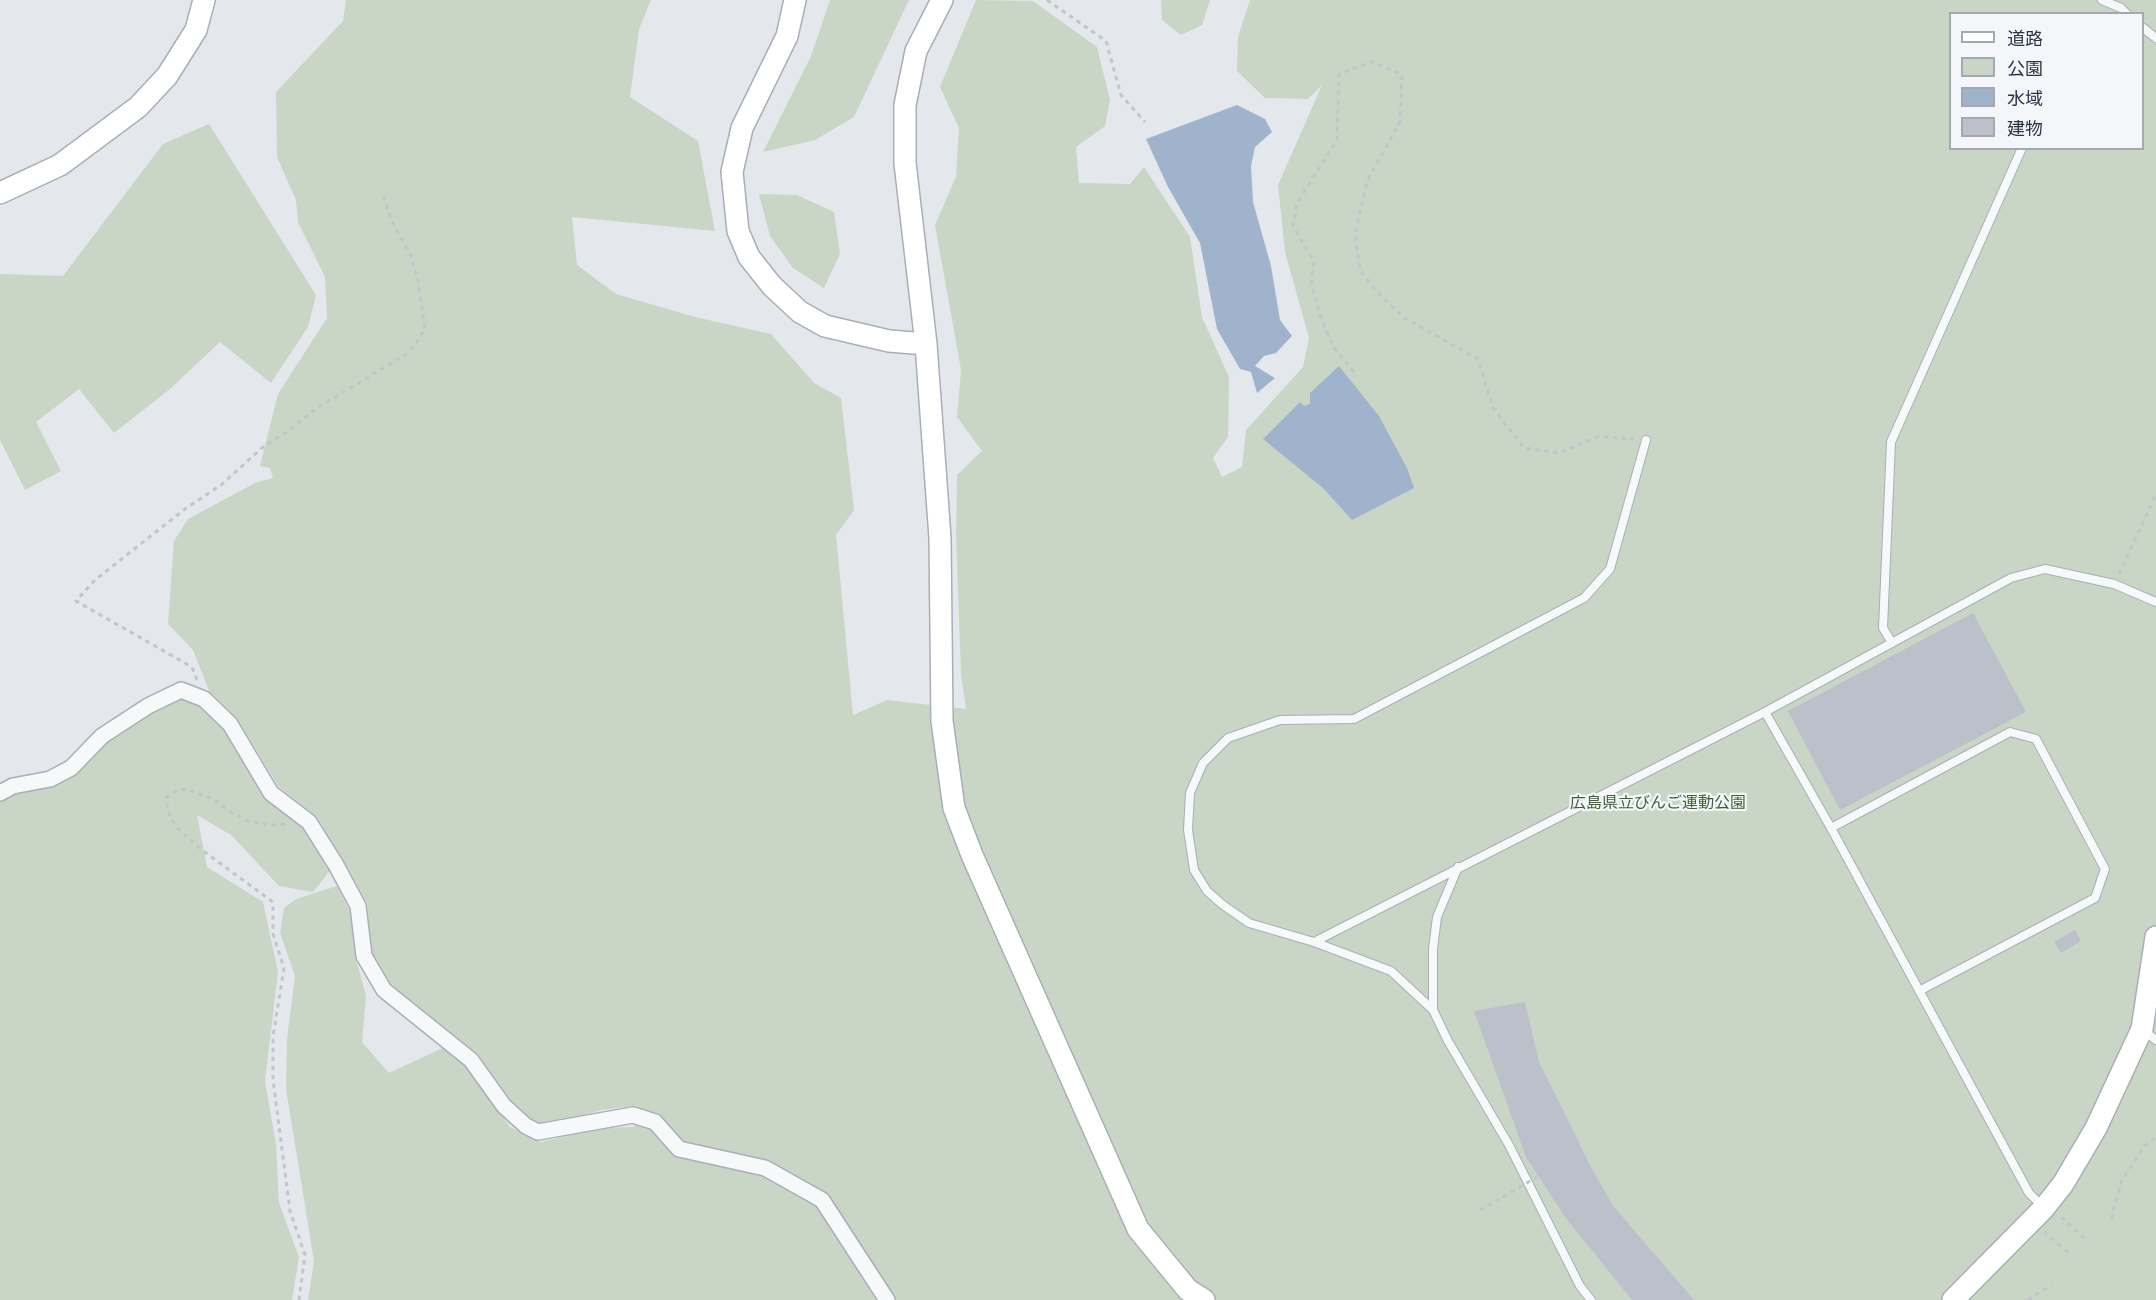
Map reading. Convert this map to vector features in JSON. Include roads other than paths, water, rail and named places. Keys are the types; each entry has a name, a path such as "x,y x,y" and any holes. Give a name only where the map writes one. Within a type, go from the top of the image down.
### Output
{"street":[{"path":"0,193 60,165 98,140 138,108 167,75 196,30 204,0"},
{"path":"795,0 787,36 742,128 732,172 738,231 755,264 772,286 800,312 825,326 889,341 926,344"},
{"path":"942,0 916,51 905,105 905,164 926,344 940,538 942,721 954,808 972,855 1138,1229 1188,1290 1204,1300"},
{"path":"0,793 13,786 50,779 71,768 102,736 148,706 181,690 204,699 230,724 271,793 309,822 358,906 364,956 384,990 471,1060 504,1106 526,1126 538,1132 633,1115 655,1122 679,1149 765,1168 822,1200 887,1300"},
{"path":"1953,1300 2044,1208 2063,1184 2149,1034 2156,938"}],"lane":[{"path":"2102,0 2121,12"},
{"path":"2144,29 2156,38"},
{"path":"1892,643 1883,628 1891,442 2021,150"},
{"path":"1590,1300 1580,1286 1509,1145 1433,1010 1391,971 1314,942 1249,923 1207,891 1194,870 1188,830 1190,793 1203,764 1228,738 1280,720 1354,718 1584,598 1610,568 1646,440"},
{"path":"1314,942 1765,712 2011,578 2045,569 2114,584 2156,602"},
{"path":"1765,712 1831,828 2029,1193 2044,1208"},
{"path":"1831,828 2010,732 2036,739 2105,869 2095,898 1919,991"},
{"path":"1433,1010 1433,949 1437,917 1458,867"}],"water":[{"path":"1237,105 1265,119 1272,132 1255,147 1251,166 1253,202 1271,266 1280,320 1292,336 1276,353 1264,356 1255,366 1275,378 1257,393 1251,372 1240,369 1217,329 1200,243 1168,187 1146,139"},
{"path":"1339,366 1379,416 1407,468 1414,488 1352,520 1323,488 1263,439 1300,402 1304,406 1310,404 1310,393"}],"park label":[{"name":"広島県立びんご運動公園","path":"1658,803"}]}
